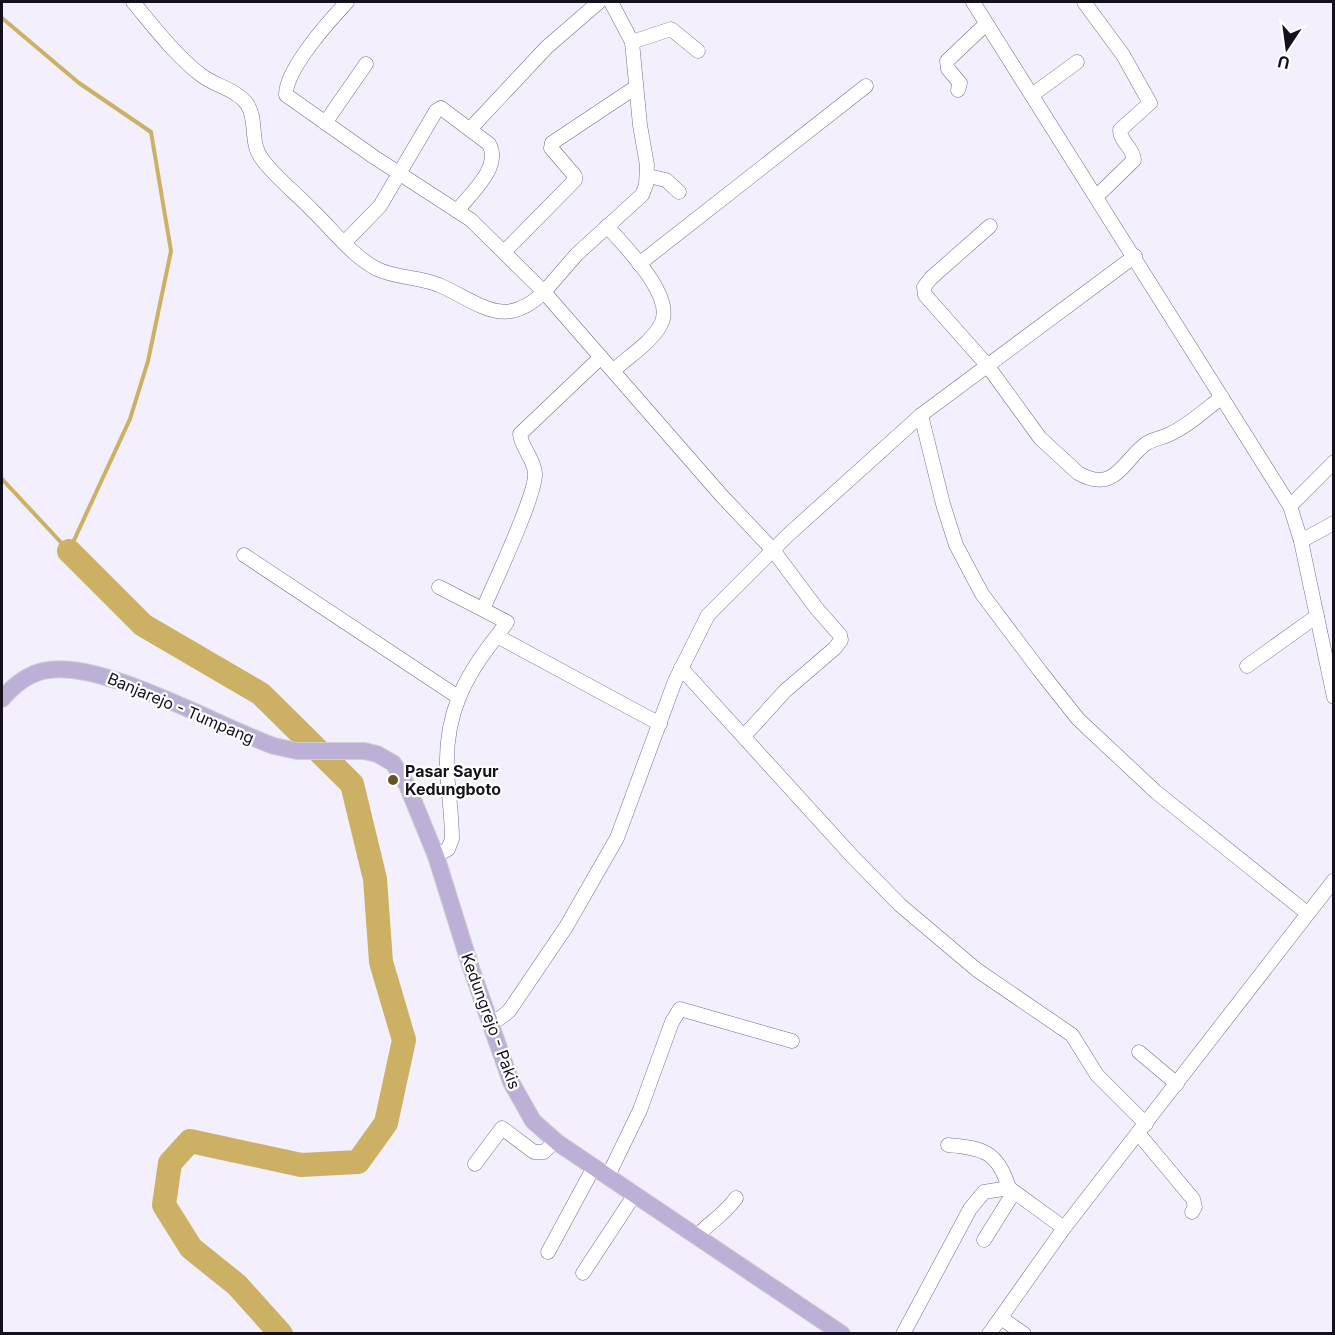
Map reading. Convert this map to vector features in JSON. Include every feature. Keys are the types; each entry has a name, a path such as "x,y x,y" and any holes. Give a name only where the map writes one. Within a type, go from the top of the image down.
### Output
{"main road":[{"name":"Banjarejo - Tumpang","path":"2,699 31,675 45,670 79,669 124,682 250,738 297,751"},
{"name":"Kedungrejo - Pakis","path":"297,751 377,754 393,763 407,785 436,856 503,1061 520,1102 533,1120 556,1140 842,1334"}],"street":[{"path":"133,2 200,74 240,96 247,104 252,118 256,151 344,243 380,270 434,283 489,309 510,313 526,307 544,292 577,254 642,195 648,176 632,42 611,2"},
{"path":"347,2 299,62 286,89 286,94 292,101 399,174 458,211 505,251 614,370 720,495 773,550 841,640 815,668 785,691 744,736"},
{"path":"470,129 548,47 600,2"},
{"path":"973,2 1135,256 1290,507 1301,542 1331,673 1334,698"},
{"path":"1084,2 1123,55 1150,103 1120,130 1121,137 1132,150 1134,160 1097,196"},
{"path":"958,90 960,83 948,69 947,61 986,24"},
{"path":"632,42 671,29 698,51"},
{"path":"1032,95 1077,62"},
{"path":"325,123 366,64"},
{"path":"639,264 866,86"},
{"path":"505,251 575,180 575,176 551,147 552,143 636,87"},
{"path":"344,243 380,206 436,111 441,108 489,144 494,159 458,211"},
{"path":"648,176 666,180 679,192"},
{"path":"607,226 639,264 662,299 664,314 654,333 614,370"},
{"path":"990,226 924,287 925,295 987,365 1040,438 1078,472 1092,478 1102,478 1123,471 1144,445 1178,429 1222,398"},
{"path":"489,1018 499,1019 509,1011 580,903 617,838 679,674 708,615 773,550 921,415 1135,256"},
{"path":"483,609 535,479 532,460 520,434 601,357"},
{"path":"921,415 943,504 956,545 982,594 1040,671 1078,719 1156,792 1307,913"},
{"path":"1290,507 1334,462"},
{"path":"1301,542 1334,523"},
{"path":"244,555 458,697"},
{"path":"436,856 448,849 452,839 448,741 452,712 479,658 507,622 438,587"},
{"path":"1247,666 1317,616"},
{"path":"497,636 660,724"},
{"path":"679,674 744,736 852,856 900,905 977,970 1072,1035 1097,1076 1142,1128 1194,1199 1196,1203 1192,1212"},
{"path":"989,1334 1064,1228 1334,880"},
{"path":"548,1252 640,1110 672,1022 680,1009 792,1041"},
{"path":"1139,1052 1177,1084"},
{"path":"475,1164 502,1128 534,1152 544,1152 556,1140"},
{"path":"948,1145 975,1149 994,1157 1003,1168 1011,1190 984,1240"},
{"path":"903,1334 978,1198 992,1188 1011,1190 1064,1228"},
{"path":"583,1273 635,1194"},
{"path":"697,1236 707,1225 722,1216 736,1198"},
{"path":"1001,1318 1024,1334"}],"waterway":[{"path":"2,18 79,83 151,132 171,251 148,361 130,419 69,551 2,479"},
{"path":"69,551 143,625 261,694 352,784 375,879 381,962 404,1040 386,1123 358,1162 301,1165 190,1141 170,1163 164,1205 191,1248 237,1285 281,1334"}],"place":[{"name":"Pasar Sayur Kedungboto","path":"393,780"}]}
